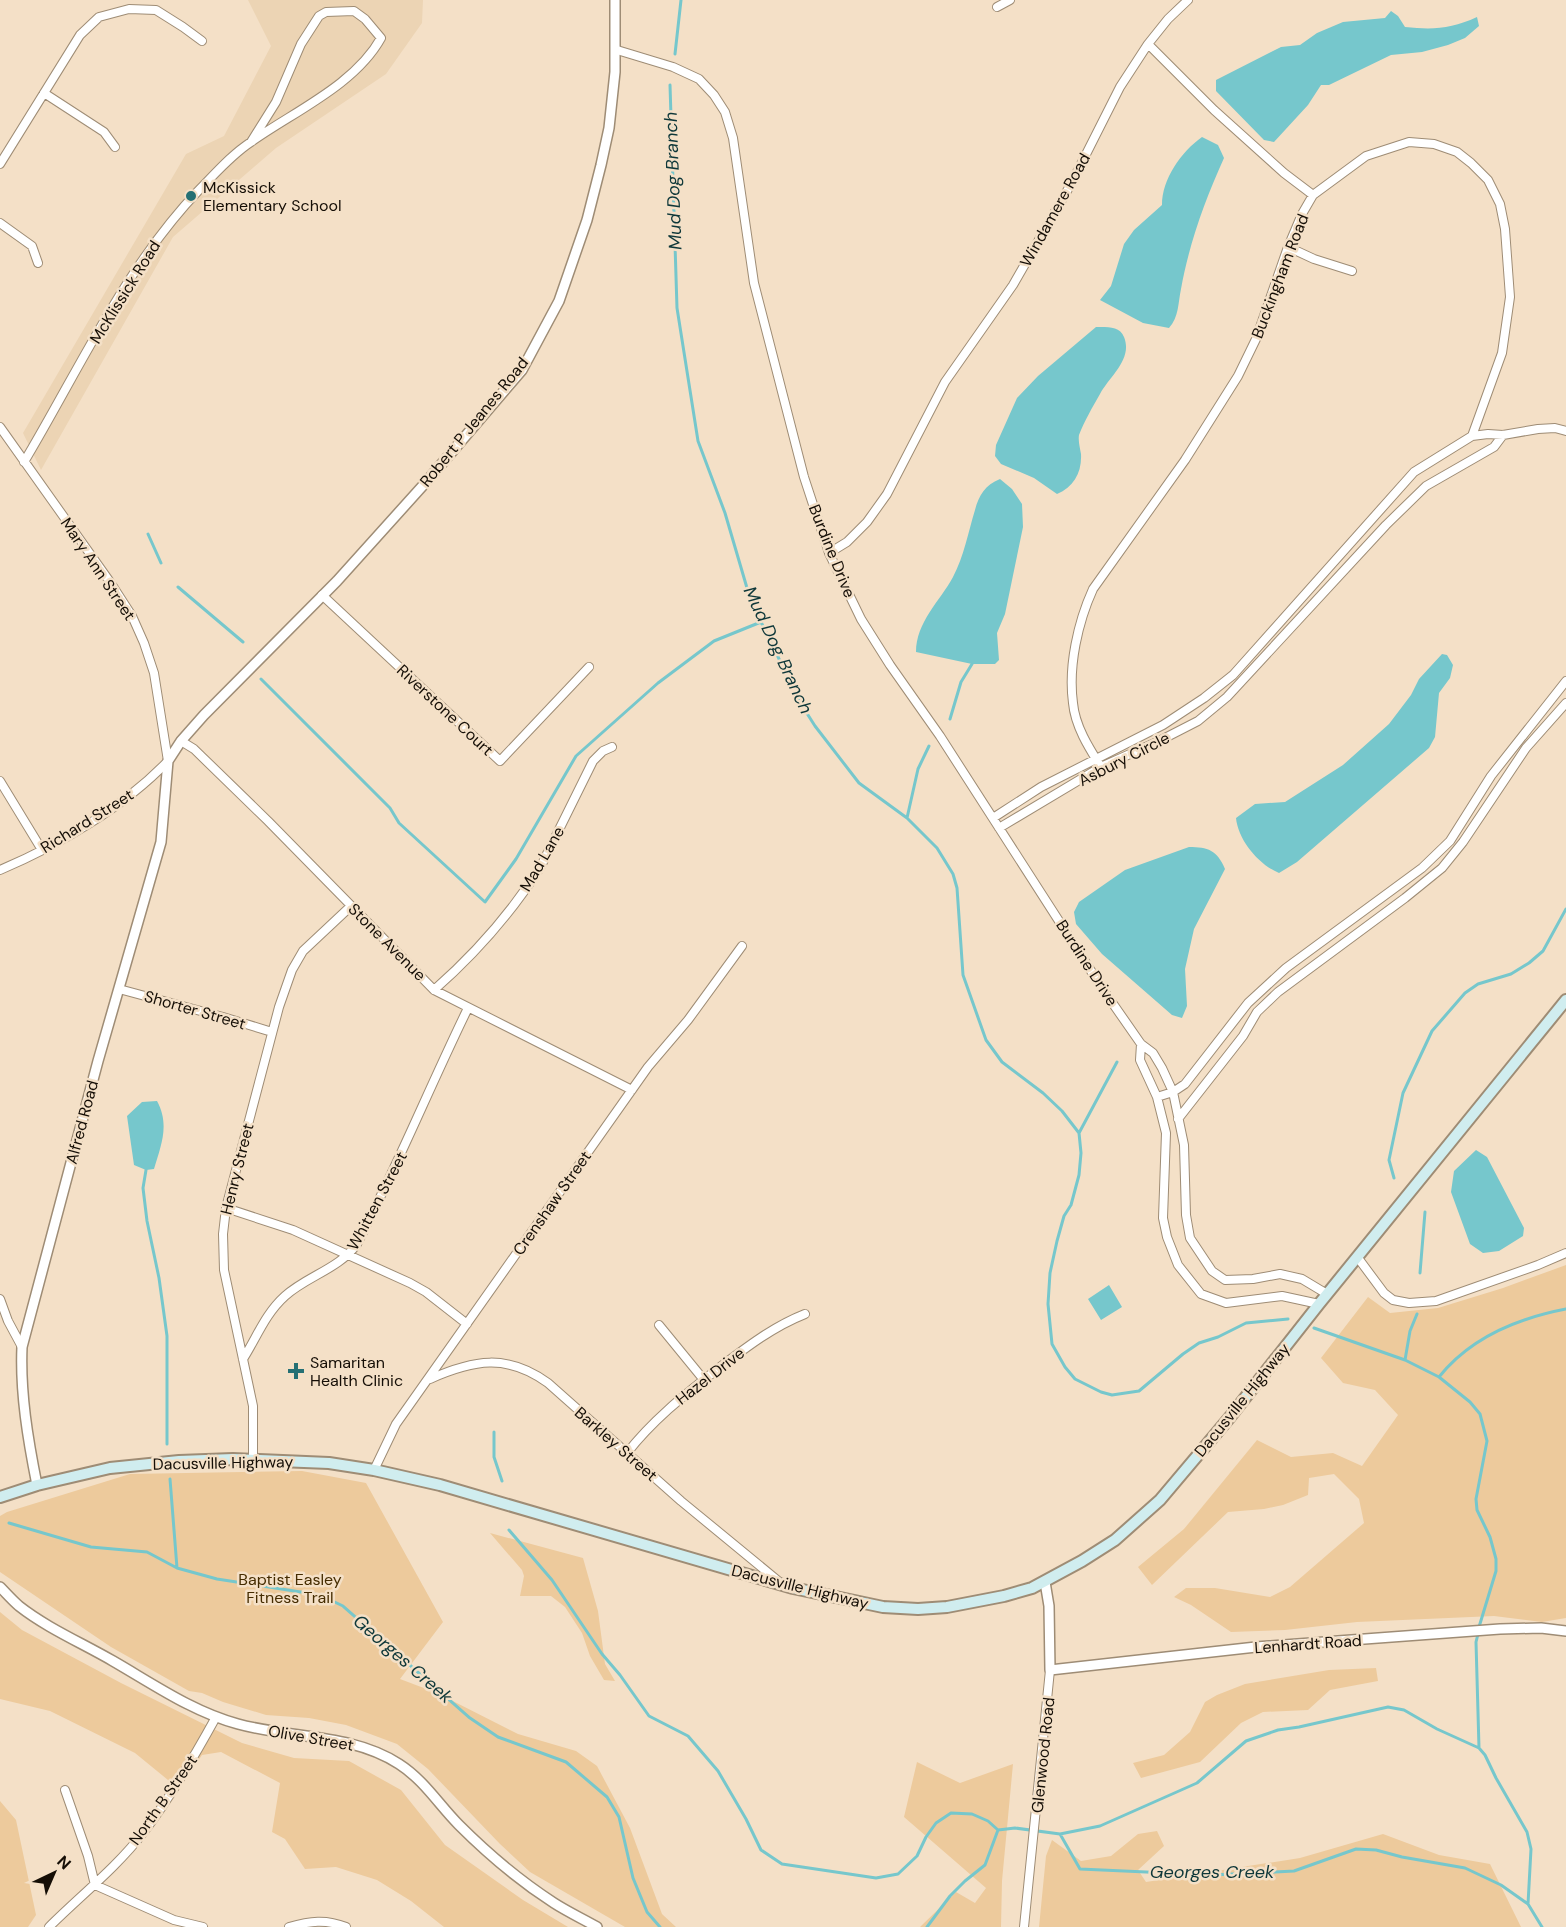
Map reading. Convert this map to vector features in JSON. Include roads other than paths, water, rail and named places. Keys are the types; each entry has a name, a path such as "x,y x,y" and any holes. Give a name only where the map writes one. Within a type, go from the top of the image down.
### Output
{"main road":[{"name":"Dacusville Highway","path":"0,1497 37,1485 110,1468 179,1461 253,1459 330,1463 440,1485 783,1585 883,1607 918,1609 953,1606 1032,1588 1046,1582 1115,1540 1161,1500 1564,1006"}],"street":[{"name":"Robert P Jeanes Road","path":"168,761 181,741 204,715 322,595 427,481 522,369 559,301 587,220 601,165 609,128 616,50 615,0"},
{"path":"997,7 1010,0"},
{"name":"Windamere Road","path":"829,553 847,542 867,522 887,494 945,382 1013,285 1071,184 1120,87 1148,44 1168,19 1188,0"},
{"path":"0,164 80,35 99,17 129,9 156,10 202,41"},
{"name":"McKlissick Road","path":"24,462 110,313 157,239 234,155 250,142 323,96 367,60 381,38 365,19 354,11 326,12 319,16 301,44 276,102 250,142"},
{"path":"1148,44 1214,110 1284,173 1313,195"},
{"name":"Burdine Drive","path":"616,50 674,67 699,79 714,95 725,112 733,138 754,283 804,477 829,553 861,619 1141,1044 1153,1053 1162,1068 1173,1092 1184,1145 1186,1215 1190,1238 1212,1271 1225,1280 1253,1279 1280,1274 1302,1279 1327,1294"},
{"path":"44,93 104,132 115,147"},
{"name":"Buckingham Road","path":"1101,767 1083,736 1073,704 1075,653 1085,608 1102,573 1185,460 1238,376 1256,339 1288,247 1313,195 1366,156 1409,142 1434,144 1456,152 1488,180 1500,204 1505,229 1510,297 1502,353 1472,436"},
{"path":"0,223 32,246 38,263"},
{"path":"1288,247 1314,259 1352,271"},
{"name":"Asbury Circle","path":"993,818 1041,787 1163,725 1204,698 1233,675 1414,472 1472,436 1503,435 1555,428 1566,431"},
{"name":"Mary Ann Street","path":"2,433 132,616 154,673 168,761"},
{"name":"Asbury Circle","path":"999,828 1101,767 1198,721 1227,698 1386,525 1426,486 1494,447 1503,435"},
{"path":"1376,515 1386,525"},
{"name":"Riverstone Court","path":"322,595 500,760 589,667"},
{"path":"1271,632 1281,640"},
{"path":"1233,675 1242,682"},
{"path":"1156,1097 1173,1092 1185,1084 1248,1003 1290,965 1418,870 1450,841 1484,787 1566,681"},
{"path":"1178,1119 1243,1036 1257,1012 1278,992 1442,868 1474,826 1526,748 1565,705 1553,698"},
{"name":"Stone Avenue","path":"181,741 194,749 268,821 434,990 632,1090"},
{"name":"Mad Lane","path":"434,990 468,959 531,882 593,760 612,747"},
{"name":"Richard Street","path":"0,870 88,824 151,779 168,761"},
{"name":"Alfred Road","path":"37,1485 30,1450 21,1373 22,1347 160,842 168,761"},
{"path":"0,781 42,850"},
{"path":"1484,787 1495,795"},
{"path":"1463,820 1474,826"},
{"path":"1418,870 1426,881"},
{"path":"1376,901 1384,914"},
{"name":"Henry Street","path":"253,1459 253,1406 224,1270 223,1234 226,1208 272,1032 297,959 351,906"},
{"name":"Crenshaw Street","path":"374,1470 396,1424 648,1067 688,1020 742,946"},
{"path":"1290,965 1298,977"},
{"name":"Shorter Street","path":"118,989 272,1032"},
{"path":"1248,1003 1257,1012"},
{"name":"Whitten Street","path":"243,1359 268,1314 286,1295 349,1256 405,1148 468,1008"},
{"name":"Burdine Drive","path":"1141,1044 1140,1060 1156,1097 1166,1133 1163,1218 1167,1237 1178,1265 1201,1294 1226,1303 1282,1296 1319,1304"},
{"path":"226,1208 292,1230 426,1292 467,1324"},
{"path":"1358,1258 1384,1293 1394,1300 1408,1303 1436,1301 1566,1253"},
{"path":"0,1299 8,1322 22,1347"},
{"name":"Hazel Drive","path":"627,1453 663,1413 704,1380 751,1344 786,1322 805,1314"},
{"path":"659,1325 704,1380"},
{"name":"Barkley Street","path":"428,1380 452,1370 483,1363 510,1363 532,1371 681,1501 783,1585"},
{"name":"Glenwood Road","path":"1024,1927 1050,1670 1049,1606 1046,1582"},
{"name":"Olive Street","path":"0,1587 19,1606 200,1711 237,1724 277,1733 350,1743 377,1752 400,1764 429,1789 458,1824 498,1862 554,1903 597,1927"},
{"name":"Lenhardt Road","path":"1050,1670 1220,1650 1472,1631 1541,1628 1566,1631"},
{"name":"North B Street","path":"49,1927 95,1885 148,1826 173,1792 216,1717"},
{"path":"65,1790 88,1856 95,1885 174,1920 203,1927"},
{"path":"289,1927 301,1923 330,1920 346,1927"}],"water":[{"path":"1391,11 1398,16 1405,27 1442,28 1477,17 1479,26 1465,38 1448,45 1422,52 1391,55 1329,85 1321,85 1308,105 1274,142 1264,140 1216,91 1216,80 1281,47 1300,45 1317,33 1343,22 1385,18"},
{"path":"1202,137 1218,145 1224,158 1193,239 1176,315 1169,328 1143,323 1100,300 1111,286 1124,244 1134,230 1162,205 1165,186 1174,167 1187,150"},
{"path":"1096,327 1113,328 1122,333 1126,345 1125,353 1119,367 1094,404 1079,435 1081,461 1076,478 1057,494 1034,478 1001,464 995,456 996,445 1017,398 1038,376"},
{"path":"1000,479 1012,489 1022,504 1023,527 1005,614 997,633 999,660 995,664 972,664 916,652 924,621 957,569 978,500 987,487"},
{"path":"1442,654 1447,655 1453,665 1450,678 1439,693 1435,737 1429,748 1297,862 1279,873 1257,858 1245,843 1236,818 1255,804 1285,802 1343,765 1389,724 1411,695 1419,679"},
{"path":"1189,847 1211,851 1219,858 1225,869 1194,929 1185,969 1187,1006 1182,1018 1172,1015 1102,954 1076,924 1074,912 1079,902 1125,870"},
{"path":"157,1101 163,1118 163,1135 154,1169 146,1170 134,1165 127,1116 142,1102"},
{"path":"1476,1150 1487,1157 1524,1228 1523,1236 1499,1251 1483,1253 1470,1244 1451,1192 1454,1171"},
{"path":"1109,1285 1122,1307 1101,1320 1088,1299"}],"waterway":[{"name":"Mud Dog Branch","path":"675,54 681,0"},
{"name":"Mud Dog Branch","path":"670,85 677,308 698,441 725,513 747,588 801,704 815,726 859,783 907,818 937,848 953,874 957,888 963,975 986,1040 1002,1062 1043,1093 1062,1111 1079,1133 1081,1153 1079,1175 1071,1205 1064,1216 1050,1273 1048,1304 1052,1344 1075,1379 1112,1395 1139,1391 1199,1343 1218,1337 1246,1323 1288,1319"},
{"path":"148,534 161,563"},
{"path":"178,587 243,642"},
{"path":"261,679 390,808 399,823 485,902 516,859 576,756 658,683 714,641 761,622"},
{"path":"950,719 961,682 972,664"},
{"path":"907,818 918,769 929,746"},
{"path":"1394,1178 1389,1160 1403,1093 1432,1031 1465,993 1478,984 1511,974 1543,951 1566,909"},
{"path":"1079,1133 1117,1062"},
{"path":"146,1170 143,1188 147,1221 159,1278 167,1336 167,1444"},
{"path":"1420,1273 1425,1212"},
{"path":"1439,1377 1465,1351 1496,1332 1531,1318 1566,1309"},
{"path":"1405,1360 1410,1331 1417,1314"},
{"name":"Mud Dog Branch","path":"1314,1328 1405,1360 1439,1377 1470,1402 1480,1414 1487,1441 1476,1499 1477,1510 1490,1537 1496,1559 1496,1571 1479,1627"},
{"path":"494,1432 494,1457 502,1481"},
{"path":"170,1479 177,1568"},
{"name":"Georges Creek","path":"9,1523 91,1547 147,1552 177,1568 217,1579 320,1595 343,1606 470,1718 498,1737 566,1762 607,1797 619,1817 633,1878 647,1912 660,1927"},
{"path":"509,1530 552,1580 602,1654 649,1716 688,1736 718,1771 761,1850 782,1864 876,1878 898,1874 917,1856 936,1823 951,1813 972,1814 988,1821 998,1830"},
{"name":"Mud Dog Branch","path":"1478,1634 1476,1642 1479,1748 1527,1832 1531,1849 1528,1904"},
{"path":"998,1830 1015,1828 1060,1834 1100,1826 1197,1783 1246,1741 1278,1730 1388,1707 1404,1710 1437,1729 1479,1748"},
{"name":"Georges Creek","path":"927,1927 950,1896 985,1865 998,1830"},
{"name":"Georges Creek","path":"1060,1834 1080,1869 1212,1875 1294,1871 1356,1849 1376,1850 1465,1868 1501,1885 1528,1904 1542,1927"}],"place":[{"name":"McKissick Elementary School","path":"191,196"},
{"name":"Samaritan Health Clinic","path":"296,1371"}],"park label":[{"name":"Baptist Easley Fitness Trail","path":"290,1588"}]}
